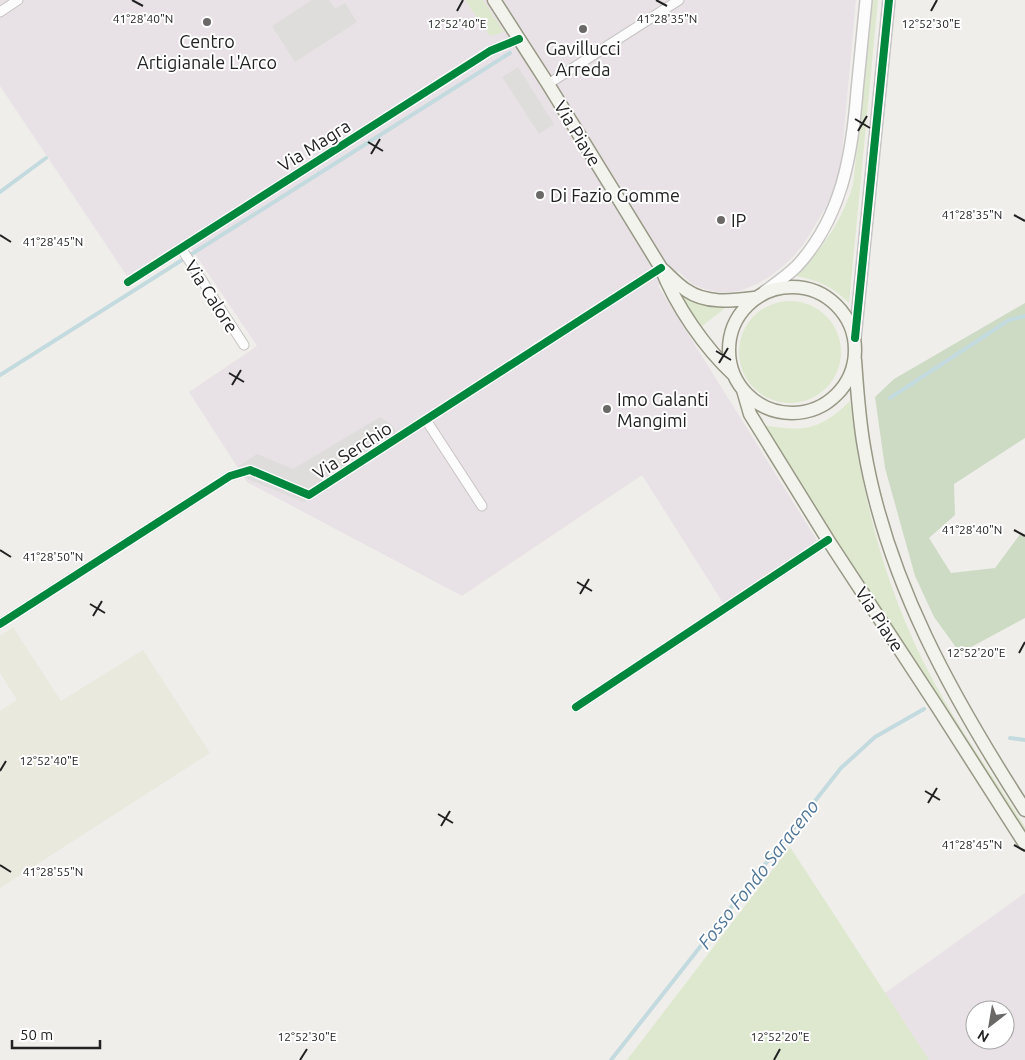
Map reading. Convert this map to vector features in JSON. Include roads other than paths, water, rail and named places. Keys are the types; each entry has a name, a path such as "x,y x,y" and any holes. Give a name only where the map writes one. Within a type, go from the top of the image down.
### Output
{"main road":[{"name":"Via Piave","path":"494,0 661,268 667,285 716,358 734,375"},
{"name":"Via Piave","path":"661,268 685,290 697,297 713,301 759,295"},
{"path":"783,287 802,287 821,293 837,304 848,320 855,338 855,360 848,380 836,396 819,408 799,413 778,412 759,404 744,390 734,375 729,359 729,342 733,325 742,310 759,295 783,287"},
{"name":"Via Piave","path":"855,360 861,428 867,464 879,515 898,570 923,631 950,686 982,743 1025,810"},
{"name":"Via Piave","path":"744,390 750,414 828,540 1025,844"}],"street":[{"path":"0,12 18,0"},
{"path":"548,84 679,0"},
{"path":"759,295 796,268 826,226 840,196 854,131 866,0"},
{"path":"855,338 889,0"},
{"name":"Via Magra","path":"128,282 490,51 519,39"},
{"name":"Via Calore","path":"181,248 244,345"},
{"name":"Via Serchio","path":"0,624 230,476 250,470 308,495 661,268"},
{"path":"426,420 482,506"},
{"path":"576,707 828,540"}],"waterway":[{"path":"0,375 510,53"},
{"path":"0,192 46,158"},
{"path":"890,398 1009,320 1025,316"},
{"name":"Fosso Fondo Saraceno","path":"611,1060 841,768 875,737 924,709"},
{"name":"Fosso Fondo Saraceno","path":"1010,738 1025,740"}],"place":[{"name":"Centro Artigianale L'Arco","path":"207,22"},
{"name":"Gavillucci Arreda","path":"583,29"},
{"name":"Di Fazio Gomme","path":"540,195"},
{"name":"IP","path":"721,220"},
{"name":"Imo Galanti Mangimi","path":"607,409"}]}
